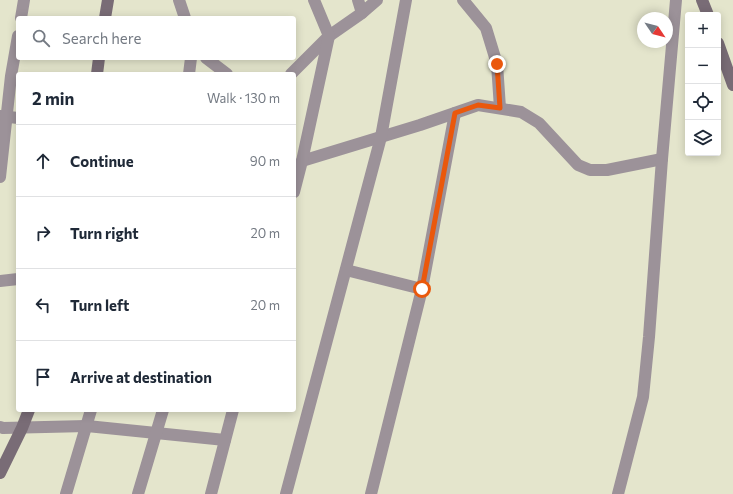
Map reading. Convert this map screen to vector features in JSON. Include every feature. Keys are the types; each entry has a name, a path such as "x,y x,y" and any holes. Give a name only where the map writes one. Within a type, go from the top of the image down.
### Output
{"street":[{"path":"21,16 24,0"},
{"path":"105,16 108,0"},
{"path":"179,0 184,16"},
{"path":"296,184 329,36 314,0"},
{"path":"358,0 362,13"},
{"path":"293,72 329,36 362,13 377,0"},
{"path":"286,494 382,137 406,0"},
{"path":"463,0 486,28 497,64 500,108"},
{"path":"618,494 643,397 676,0"},
{"path":"702,0 707,12"},
{"path":"0,177 8,117 11,76 16,47"},
{"path":"720,48 733,85"},
{"path":"97,72 99,60"},
{"path":"189,72 191,60"},
{"path":"209,60 224,72"},
{"path":"302,161 382,137 478,105 521,112 539,123 578,165 590,170 607,170 662,159"},
{"path":"371,494 422,289 455,113"},
{"path":"346,270 422,289"},
{"path":"0,281 16,279"},
{"path":"0,473 29,412"},
{"path":"66,494 90,412"},
{"path":"138,494 162,412"},
{"path":"211,494 232,412"},
{"path":"0,427 22,428 87,426 225,440"}],"route":[{"path":"422,289 455,113 478,105 500,108 497,64"}]}
